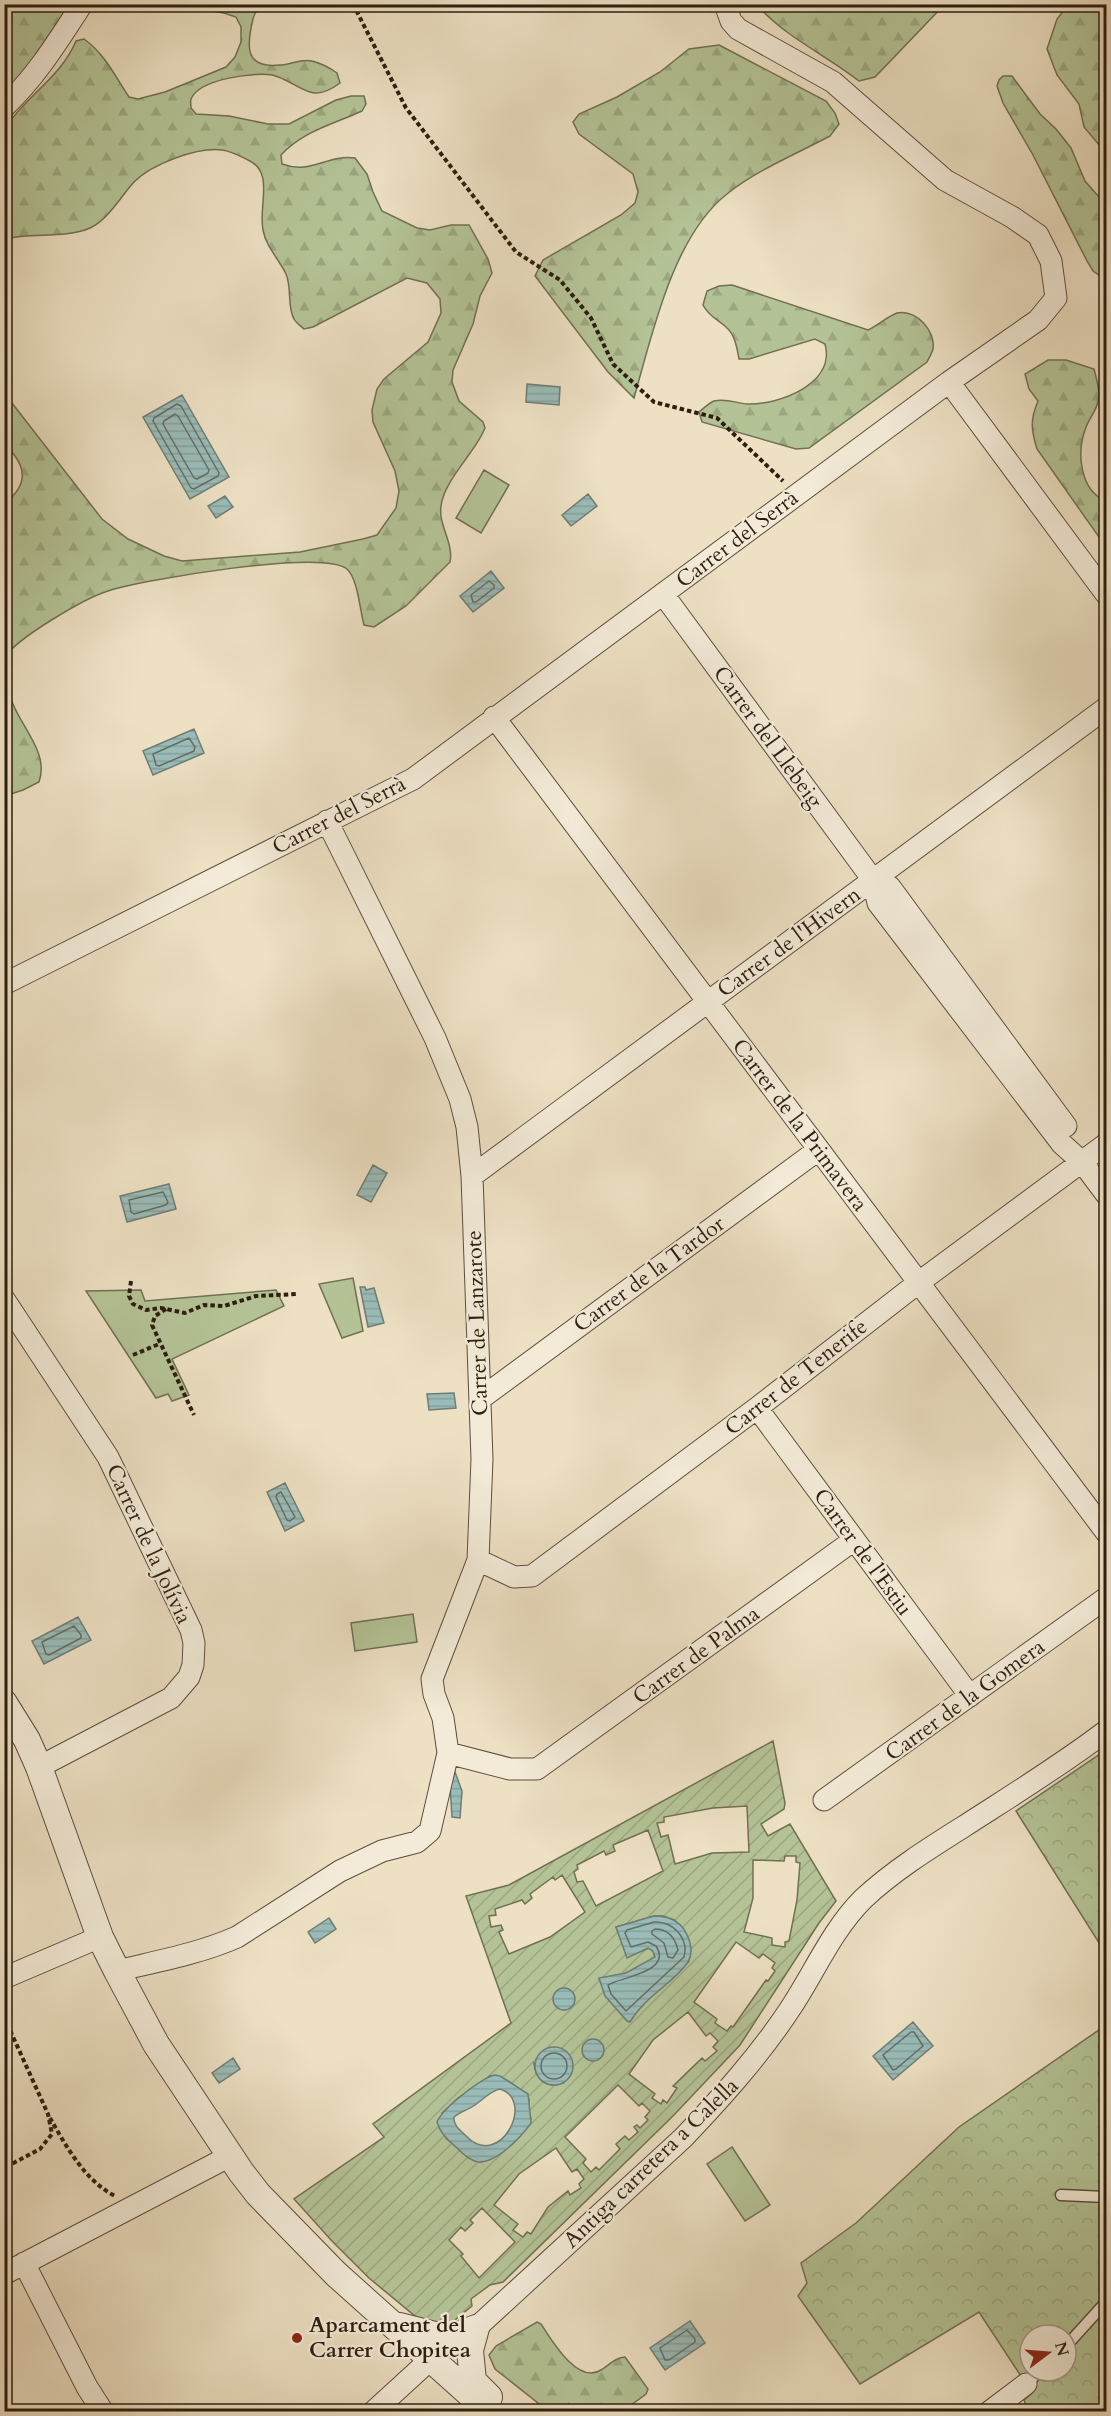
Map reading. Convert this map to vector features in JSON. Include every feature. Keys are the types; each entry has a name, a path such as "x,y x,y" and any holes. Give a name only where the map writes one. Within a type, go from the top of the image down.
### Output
{"street":[{"path":"4,107 26,86 82,4"},
{"name":"Carrer del Serrà","path":"4,984 412,779 949,382 1038,320 1056,298 1051,261 1038,235 1012,217 945,180 833,82 738,29 731,21 725,4"},
{"path":"949,382 1107,594"},
{"name":"Carrer del Llebeig","path":"663,594 873,880 878,903 1062,1144 1082,1162 1107,1194"},
{"name":"Carrer de l'Hivern","path":"472,1176 1107,708"},
{"name":"Carrer de la Primavera","path":"494,717 1107,1532"},
{"name":"Carrer de Lanzarote","path":"327,821 435,1038 460,1099 467,1127 472,1176 482,1459 478,1560 432,1679 434,1694 443,1718 448,1753"},
{"name":"Carrer de Tenerife","path":"478,1560 514,1577 532,1576 757,1408 918,1283 1107,1144"},
{"name":"Carrer de la Tardor","path":"480,1399 818,1150"},
{"name":"Carrer de la Jolívia","path":"4,1299 111,1461 191,1630 194,1643 193,1665 189,1677 171,1698 39,1767"},
{"name":"Carrer de l'Estiu","path":"757,1408 970,1696"},
{"name":"Carrer de Palma","path":"448,1753 510,1769 537,1769 854,1540"},
{"name":"Carrer de la Gomera","path":"824,1800 1107,1598"},
{"path":"4,1703 27,1740 39,1767 100,1937 156,2044 230,2156 258,2194 305,2244 490,2412"},
{"name":"Antiga carretera a Calella","path":"476,2328 683,2138 709,2111 761,2052 835,1935 862,1900 894,1873 1107,1731"},
{"path":"117,1971 190,1955 222,1944 237,1937 340,1871 382,1851 417,1842 430,1831 448,1753"},
{"path":"4,1978 100,1937"},
{"path":"4,2274 230,2156"},
{"path":"24,2263 87,2387 103,2412"},
{"path":"394,2324 452,2337 476,2328"},
{"path":"373,2412 476,2328"},
{"path":"476,2328 470,2350 473,2381 498,2405 499,2412"},
{"path":"989,2412 1027,2383"}],"lane":[{"path":"1060,2194 1107,2197"},
{"path":"1078,2333 1107,2302"}],"path":[{"path":"353,4 406,108 516,252 560,280 591,318 613,364 654,402 717,418 797,494"},
{"path":"131,1281 129,1296 136,1307 146,1310 167,1309 185,1313 204,1305 224,1306 256,1296 297,1294"},
{"path":"167,1309 161,1311 152,1320 159,1344 194,1415"},
{"path":"133,1355 159,1344"},
{"path":"4,2017 48,2114 64,2142 102,2189 134,2206"},
{"path":"4,2168 40,2149 52,2134 48,2114"}],"green space":[{"path":"5,5 82,5 5,106"},
{"path":"176,5 273,5 260,8 254,15 249,46 254,59 268,65 312,61 337,73 340,83 326,91 314,93 272,75 228,78 204,86 196,92 191,99 191,108 196,114 229,116 268,124 289,124 336,100 351,96 364,96 366,104 362,111 299,140 281,155 282,164 302,167 336,159 355,158 367,174 382,211 417,228 430,230 451,225 469,225 488,259 492,273 480,296 473,324 453,370 452,382 459,401 483,422 485,428 443,496 441,513 450,548 450,562 406,606 374,627 364,625 354,580 347,569 331,564 304,562 269,564 156,580 108,591 52,620 23,640 5,657 5,503 16,493 22,482 22,470 4,441 5,394 102,519 128,539 164,556 182,561 300,552 363,539 377,535 396,508 399,491 395,471 373,422 372,410 377,389 384,379 428,342 441,313 440,299 427,283 407,278 313,327 304,329 296,322 292,314 286,274 263,230 264,190 261,173 256,165 239,155 225,151 212,150 188,154 163,163 142,175 108,214 90,228 70,233 5,239 5,128 62,65 76,41 84,39 98,51 129,97 138,99 165,92 226,67 235,57 241,42 241,27 236,17"},
{"path":"757,5 944,5 875,77 859,81 780,27"},
{"path":"1068,5 1106,5 1106,146 1100,146 1084,127 1079,104 1057,75 1047,49 1057,19"},
{"path":"719,45 826,101 835,113 839,124 830,136 763,170 727,194 708,212 692,235 667,288 634,398 608,372 535,276 543,260 621,215 635,203 638,192 633,174 579,134 573,122 579,114 617,97 660,72 689,49"},
{"path":"1003,76 1012,76 1040,114 1056,129 1071,148 1085,181 1106,205 1106,280 1093,271 1087,261 1033,155 1003,103 997,86"},
{"path":"732,285 868,330 897,313 911,314 928,329 933,342 933,351 927,362 809,448 796,449 702,422 699,412 714,401 723,400 747,404 774,401 789,396 814,381 822,370 826,358 825,344 815,339 749,359 739,359 730,331 703,305 707,291 719,286"},
{"path":"1048,360 1066,360 1094,369 1099,396 1085,430 1081,458 1084,477 1088,485 1100,498 1106,496 1106,547 1037,449 1032,425 1038,401 1029,389 1025,374"},
{"path":"484,470 509,485 481,533 456,518"},
{"path":"5,677 17,713 38,752 41,772 39,782 5,796"},
{"path":"353,1278 363,1331 342,1338 319,1284"},
{"path":"141,1290 145,1301 276,1290 284,1306 172,1359 189,1395 172,1401 168,1394 156,1398 86,1291"},
{"path":"413,1614 417,1642 355,1651 351,1623"},
{"path":"773,1741 785,1803 784,1809 761,1824 768,1836 790,1824 836,1901 819,1923 740,2045 673,2116 503,2282 490,2285 471,2299 472,2306 450,2324 421,2321 369,2278 294,2199 384,2137 373,2124 511,2023 466,1896 509,1885","holes":["747,1806 749,1852 712,1853 675,1864 668,1835 661,1837 657,1823 664,1822 664,1817 713,1808","648,1830 663,1871 596,1906 583,1881 577,1882 574,1872 578,1869 577,1865 604,1851 606,1855 615,1851 613,1845","785,1856 796,1856 796,1862 800,1863 797,1900 789,1941 785,1942 785,1947 772,1945 772,1938 744,1932 753,1898 753,1860 784,1861","562,1875 585,1912 550,1937 509,1954 499,1932 503,1930 501,1925 491,1927 489,1916 496,1915 495,1909 522,1900 525,1904 532,1898 530,1894 553,1877 555,1880","654,1916 663,1916 675,1920 689,1961 648,1997 630,2021 599,1979 636,1969 655,1957 649,1948 627,1957 616,1927","736,1942 759,1958 763,1954 775,1963 772,1968 775,1971 768,1981 766,1980 733,2027 731,2026 727,2031 715,2023 717,2019 694,2002","688,2012 706,2036 710,2033 718,2041 713,2047 717,2051 705,2061 702,2058 673,2086 677,2088 667,2103 663,2100 661,2104 652,2098 655,2094 629,2074 653,2040","534,2063 563,2083 547,2084 539,2078","490,2076 507,2080 529,2099 528,2108 531,2119 488,2160 481,2162 469,2158 446,2138 442,2113 458,2098","618,2085 639,2106 642,2103 650,2111 645,2117 648,2120 640,2128 637,2125 634,2127 638,2132 629,2140 625,2136 616,2144 620,2149 599,2170 596,2167 591,2172 583,2163 586,2159 565,2137","556,2148 572,2172 577,2169 584,2179 579,2184 581,2188 570,2195 568,2191 548,2207 531,2234 527,2232 523,2237 513,2230 518,2224 494,2205 519,2174","482,2208 515,2242 479,2278 461,2256 463,2254 449,2240 461,2227 465,2231 473,2223 470,2220"]},
{"path":"1106,1750 1106,1954 1016,1811"},
{"path":"1106,2025 1106,2411 1028,2411 1024,2400 1032,2393 1025,2383 1078,2383 1078,2323 1018,2323 1018,2372 979,2312 860,2384 798,2296 807,2283 801,2263 856,2223 959,2127"},
{"path":"732,2147 770,2205 745,2221 707,2164"},
{"path":"537,2322 541,2324 566,2359 583,2372 592,2373 601,2370 625,2357 648,2389 646,2394 623,2411 548,2411 495,2369 489,2355 496,2346"}],"water":[{"path":"527,384 560,387 559,405 526,402"},
{"path":"182,395 229,477 190,499 143,417"},
{"path":"588,494 597,506 571,526 562,515"},
{"path":"225,496 233,507 216,518 208,506"},
{"path":"491,571 504,588 473,612 460,596"},
{"path":"194,729 204,753 153,775 143,751"},
{"path":"373,1165 387,1173 371,1202 357,1195"},
{"path":"169,1184 176,1209 127,1222 120,1196"},
{"path":"360,1287 365,1287 366,1290 374,1288 384,1323 368,1327"},
{"path":"454,1393 456,1408 429,1410 427,1394"},
{"path":"285,1483 304,1521 285,1531 267,1492"},
{"path":"78,1617 91,1640 44,1664 32,1641"},
{"path":"448,1753 462,1791 460,1818 452,1817"},
{"path":"654,1916 668,1918 679,1924 688,1938 691,1954 682,1970 644,2004 630,2022 605,1996 599,1978 626,1973 655,1957 653,1951 648,1948 627,1958 616,1927"},
{"path":"329,1918 336,1929 315,1943 308,1932"},
{"path":"560,1988 568,1988 575,1995 575,2003 568,2010 560,2010 553,2003 553,1995"},
{"path":"913,2022 933,2046 893,2080 873,2056"},
{"path":"593,2039 601,2042 604,2050 601,2058 593,2061 585,2058 582,2050 585,2042"},
{"path":"554,2047 568,2052 573,2066 568,2080 554,2085 540,2080 535,2066 540,2052"},
{"path":"233,2058 240,2069 219,2083 212,2073"},
{"path":"500,2076 528,2094 531,2123 501,2153 494,2158 479,2162 466,2156 450,2142 442,2133 437,2122 454,2102 489,2077","holes":["500,2089 510,2096 515,2106 514,2118 509,2130 491,2145 479,2144 466,2136 456,2125 454,2117 493,2092"]},
{"path":"690,2321 705,2343 665,2370 650,2348"}],"place":[{"name":"Aparcament del Carrer Chopitea","path":"297,2338"}]}
